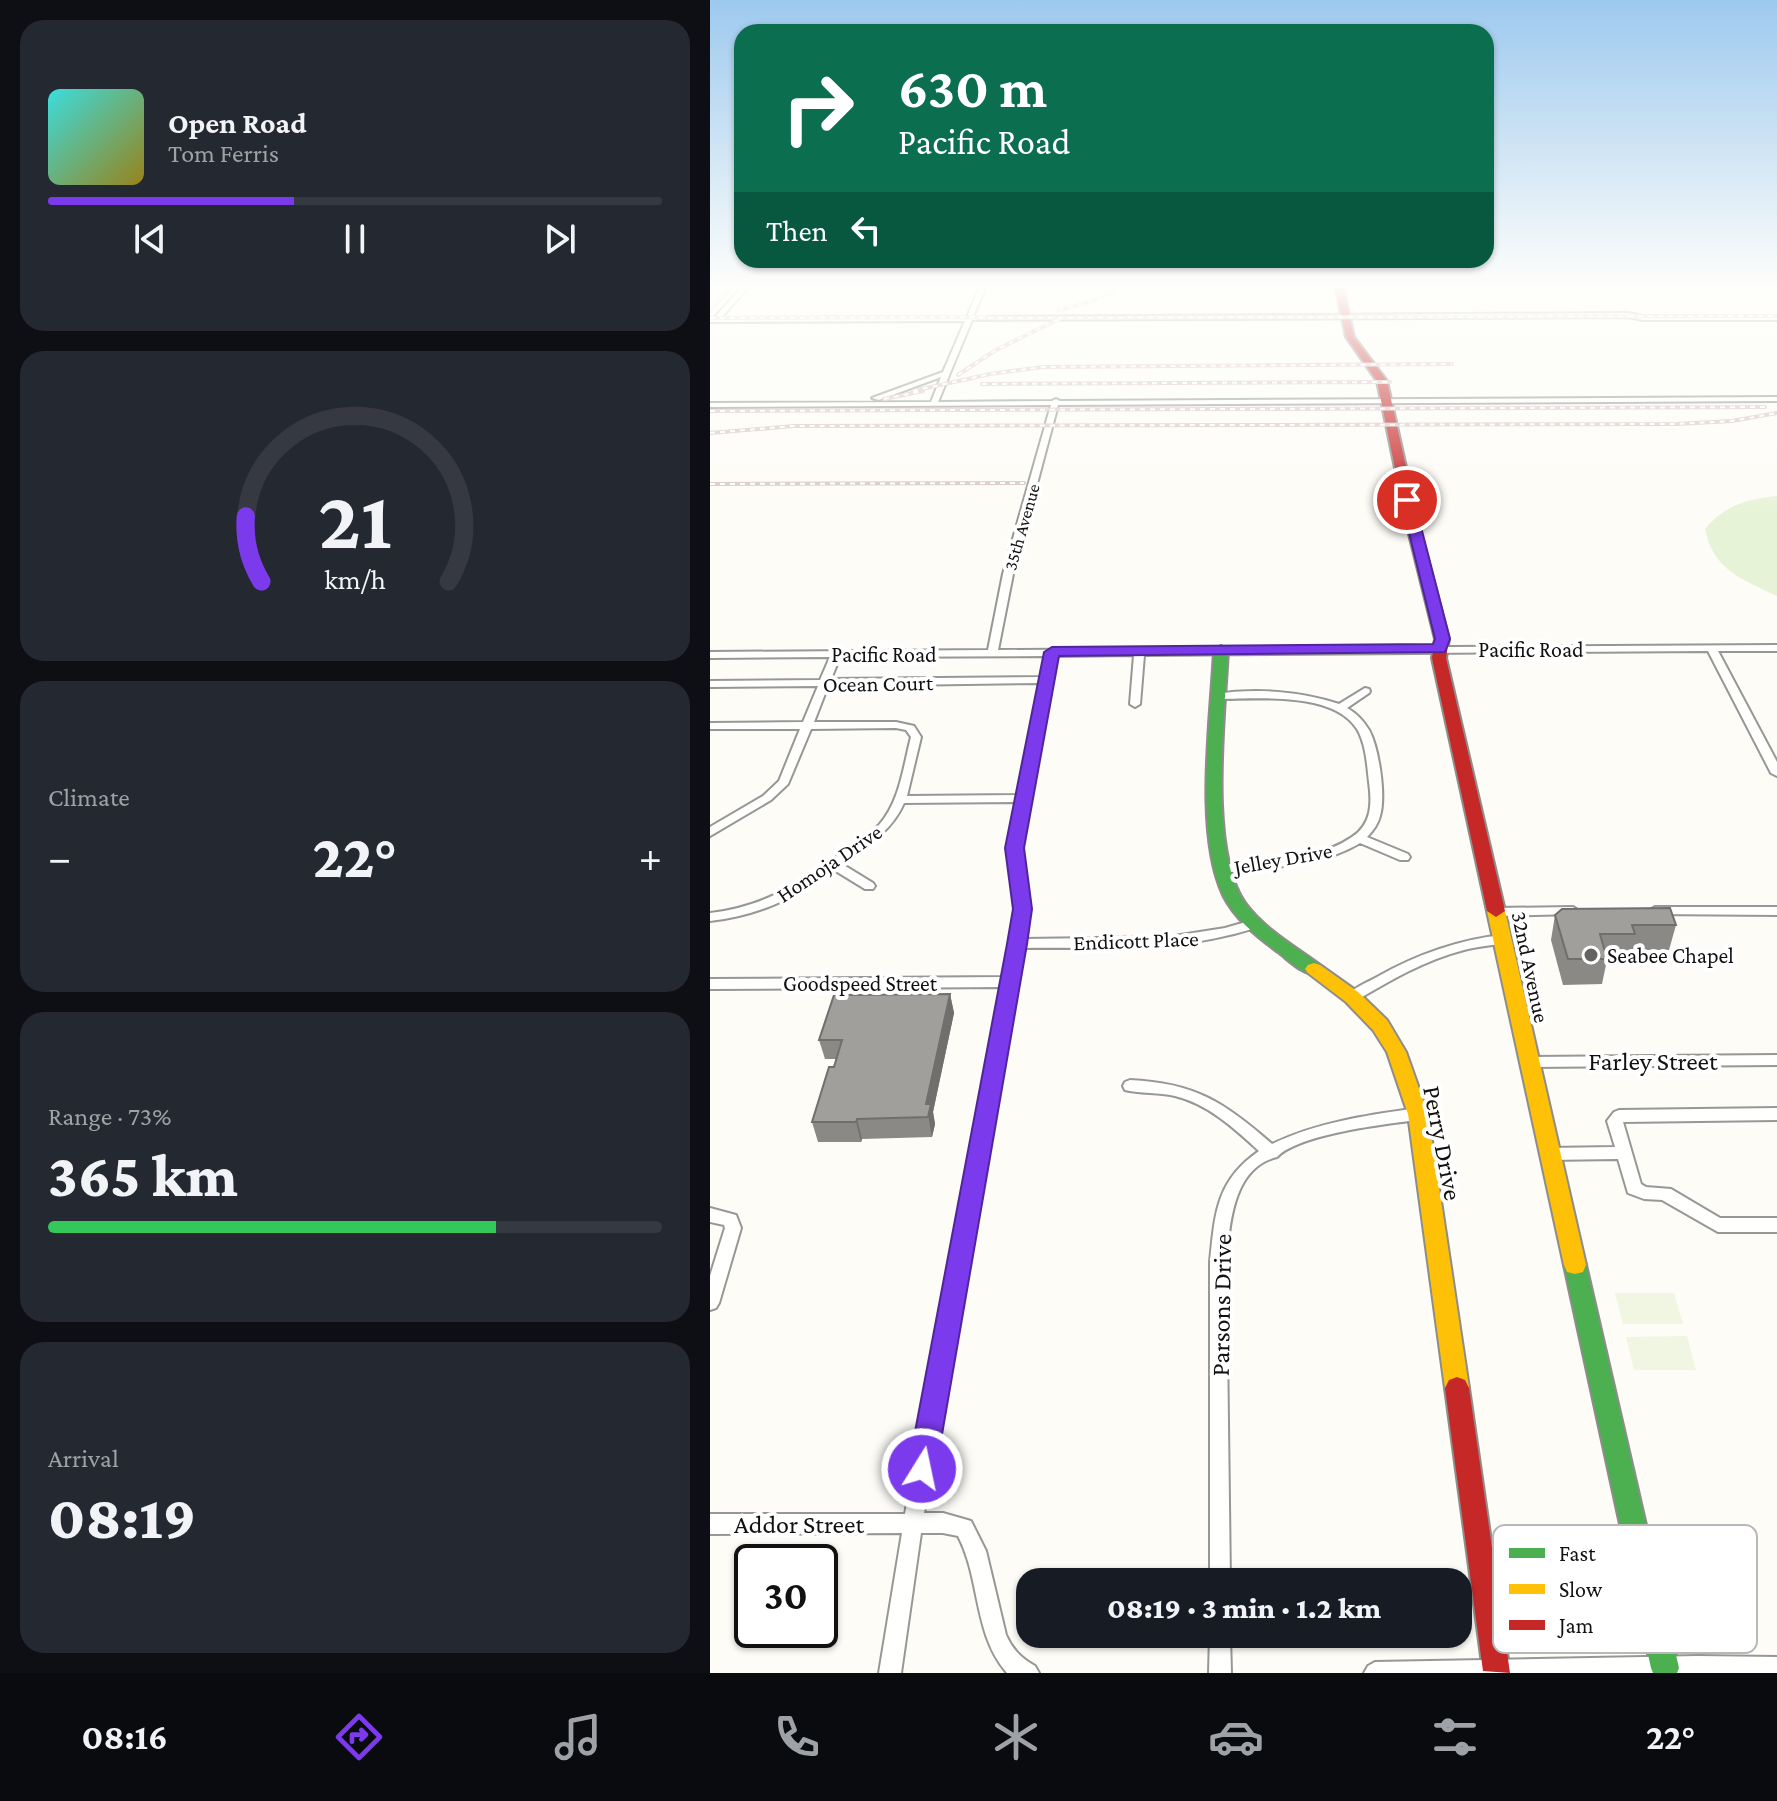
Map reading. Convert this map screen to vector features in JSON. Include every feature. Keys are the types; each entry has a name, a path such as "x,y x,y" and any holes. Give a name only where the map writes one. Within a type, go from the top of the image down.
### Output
{"street":[{"path":"934,402 948,364"},
{"name":"32nd Avenue","path":"1371,364 1379,373 1386,400 1413,526 1442,639 1439,658 1632,1525"},
{"path":"857,402 944,374"},
{"path":"938,390 969,402"},
{"path":"710,405 1777,399"},
{"name":"35th Avenue","path":"992,653 1008,574 1056,401"},
{"path":"1711,648 1777,773"},
{"name":"Pacific Road","path":"710,655 1777,648"},
{"name":"Perry Drive","path":"1221,650 1216,842 1231,894 1253,924 1352,997 1388,1036 1418,1114 1493,1643"},
{"path":"1135,704 1139,651"},
{"path":"890,1673 913,1523 1017,944 1022,909 1014,853 1052,652"},
{"path":"710,832 778,789 787,775 836,654"},
{"name":"Ocean Court","path":"710,684 1046,680"},
{"path":"1219,696 1292,696 1339,708 1365,691"},
{"name":"Jelley Drive","path":"1222,869 1320,854 1359,838 1373,823 1377,810 1372,758 1363,729 1339,708"},
{"name":"Homoja Drive","path":"710,726 896,725 913,730 916,737 899,800 888,823 833,864 769,904 740,914 710,917"},
{"path":"899,800 1024,798"},
{"path":"1359,838 1404,857"},
{"path":"833,864 869,886"},
{"path":"1496,912 1590,911"},
{"path":"1637,911 1777,911"},
{"name":"Endicott Place","path":"1017,944 1188,941 1226,935 1253,924"},
{"path":"1352,997 1439,952 1463,944 1502,939"},
{"name":"Goodspeed Street","path":"710,984 1009,982"},
{"name":"Farley Street","path":"1529,1062 1777,1060"},
{"path":"1130,1086 1168,1087 1211,1102 1272,1153"},
{"name":"Parsons Drive","path":"1220,1568 1218,1262 1230,1193 1249,1166 1272,1153 1334,1127 1418,1114"},
{"path":"1777,1114 1619,1116 1615,1121 1622,1153 1638,1192 1665,1194 1718,1225 1777,1225"},
{"path":"1548,1154 1622,1153"},
{"path":"710,1215 730,1220 733,1228 710,1303"},
{"name":"Addor Street","path":"710,1524 943,1523 964,1528 976,1551 1000,1649 1021,1671 1028,1673"},
{"path":"1220,1648 1220,1673"},
{"name":"Perry Drive","path":"1494,1653 1497,1671"},
{"name":"32nd Avenue","path":"1662,1653 1665,1668"},
{"path":"1375,1673 1777,1667"}],"green space":[{"path":"1777,496 1777,596 1741,578 1722,564 1709,543 1705,529 1720,514 1737,505"},
{"path":"1615,1293 1674,1293 1683,1324 1623,1324"},
{"path":"1687,1336 1696,1370 1634,1370 1626,1337"}],"building":[{"path":"1670,908 1676,925 1632,925 1635,934 1600,934 1607,959 1568,959 1555,915 1562,909"},
{"path":"950,994 926,1104 931,1104 928,1117 812,1122 829,1067 834,1067 842,1040 819,1040 834,995"}],"railway":[{"path":"958,375 975,364"},
{"path":"913,391 990,374 1043,367 1442,364"},
{"path":"982,384 1390,382"},
{"path":"884,399 923,391"},
{"path":"710,411 1765,407"},
{"path":"710,433 794,426 1677,424 1732,421 1777,413"},
{"path":"710,484 1024,483"}],"traffic: fast":[{"path":"1221,650 1215,776 1218,844 1223,872 1232,895 1248,917 1268,936 1314,969"},
{"path":"1575,1265 1633,1525"},
{"path":"1662,1653 1665,1668"}],"traffic: slow":[{"path":"1496,911 1575,1265"},
{"path":"1314,969 1352,997 1380,1025 1396,1052 1418,1114 1457,1388"}],"traffic: jam":[{"path":"1370,364 1382,381 1413,526 1442,639 1439,658 1496,911"},
{"path":"1457,1388 1493,1643"},
{"path":"1494,1653 1497,1671"}],"place":[{"name":"Seabee Chapel","path":"1591,955"}],"route":[{"path":"922,1469 1017,944 1022,898 1014,848 1052,652 1440,649 1442,639 1407,500"}]}
